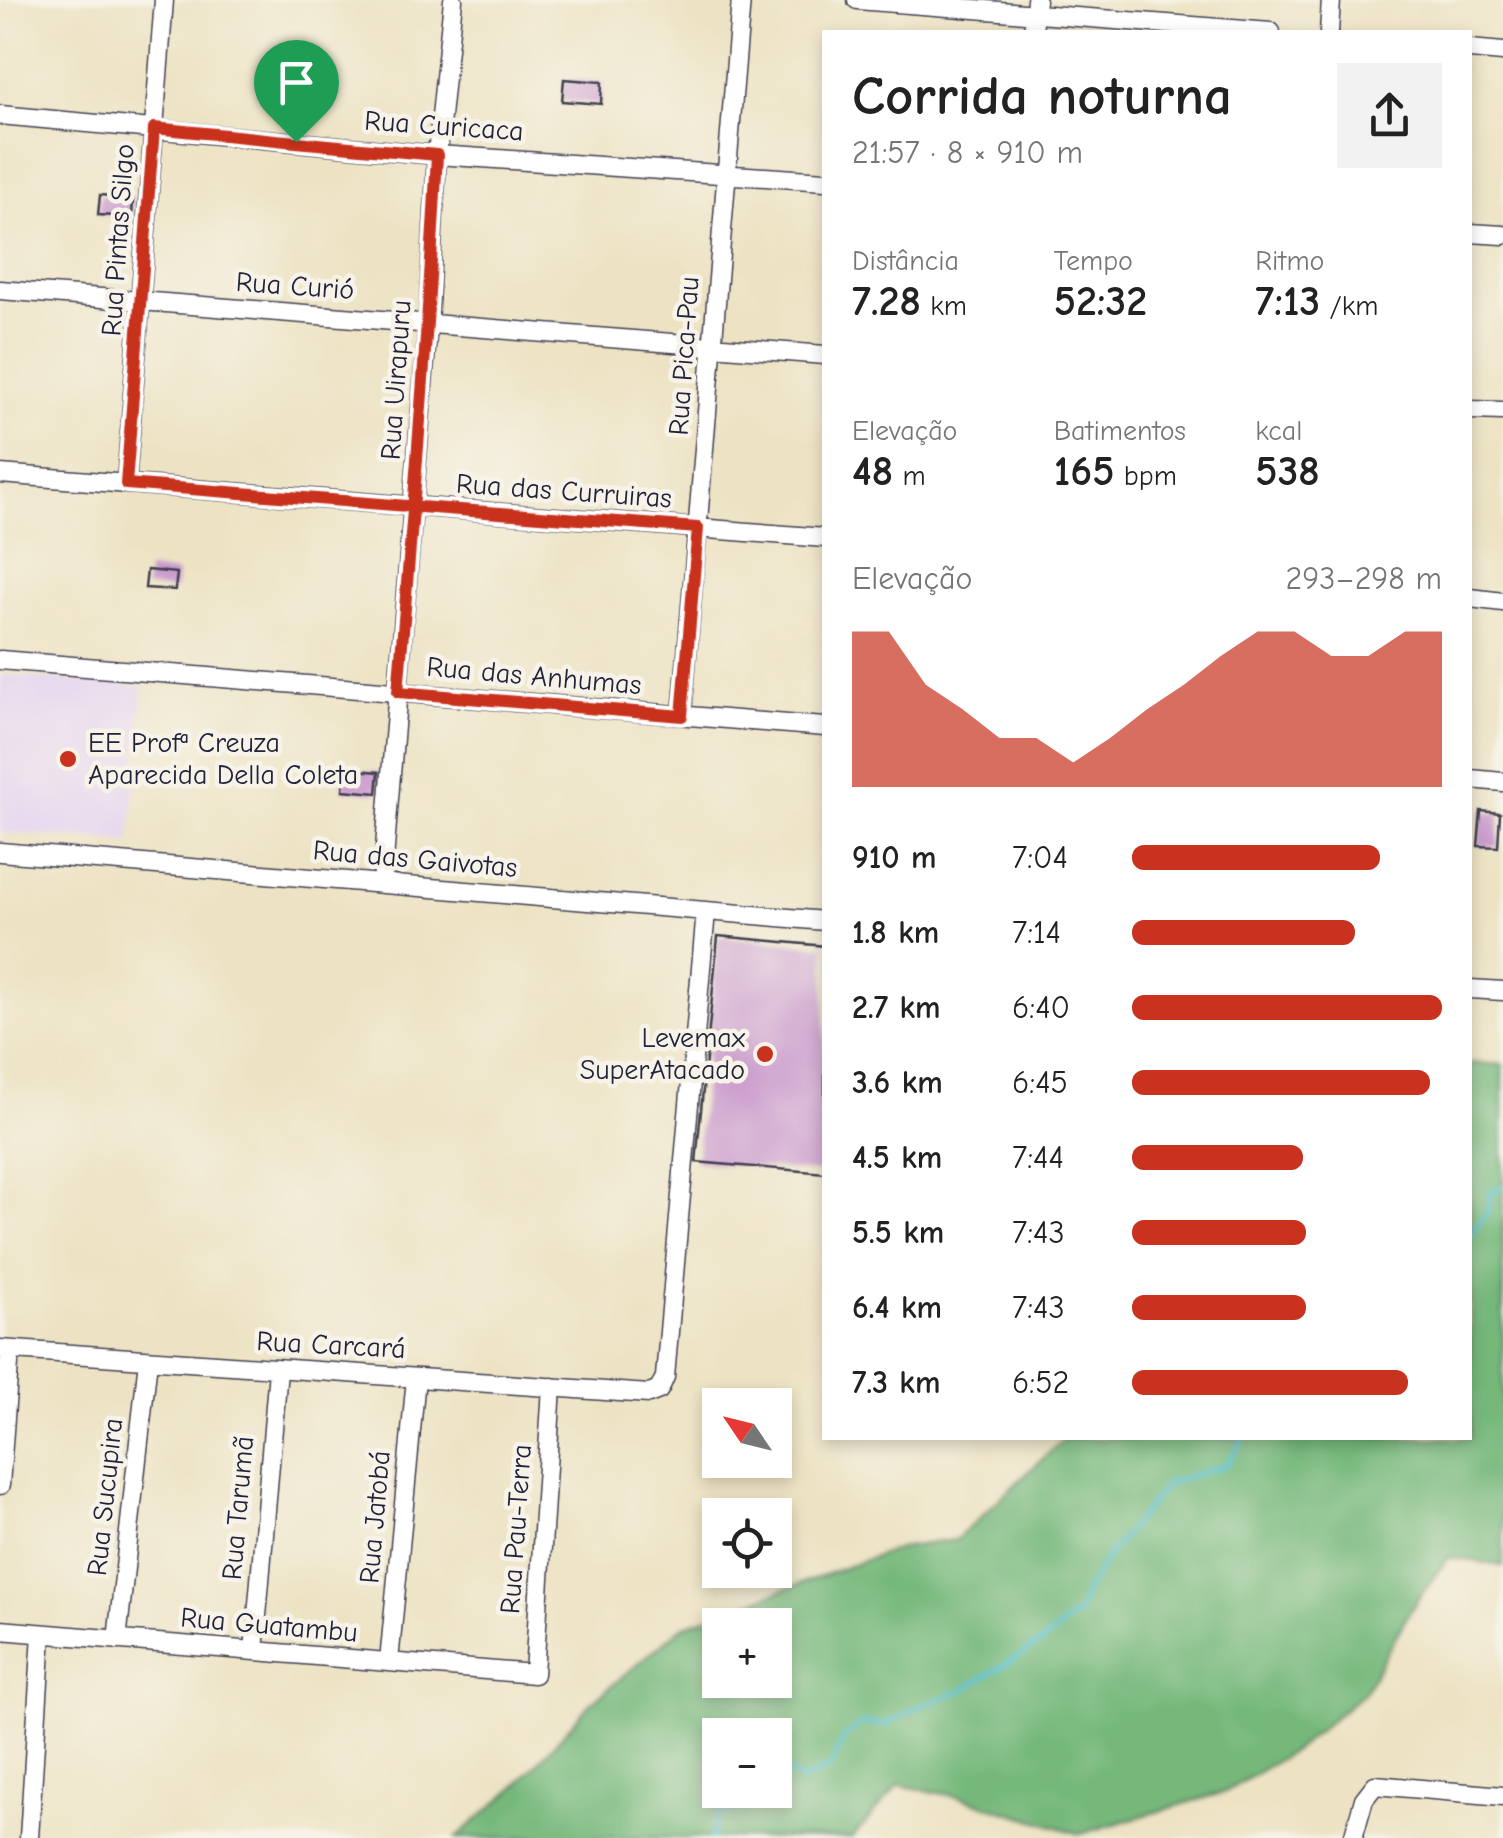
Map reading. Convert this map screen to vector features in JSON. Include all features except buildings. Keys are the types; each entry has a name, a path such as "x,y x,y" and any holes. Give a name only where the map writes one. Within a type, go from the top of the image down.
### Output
{"street":[{"name":"Rua Pintas Silgo","path":"126,484 164,0"},
{"name":"Rua Uirapuru","path":"382,884 428,324 437,155 453,0"},
{"name":"Rua Pica-Pau","path":"682,716 741,0"},
{"path":"857,0 1243,30"},
{"path":"1329,30 1331,0"},
{"path":"1472,49 1503,52"},
{"name":"Rua Curicaca","path":"0,115 437,155 822,181"},
{"path":"1472,232 1503,235"},
{"name":"Rua Curió","path":"0,290 822,355"},
{"path":"1472,410 1503,411"},
{"name":"Rua das Curruiras","path":"0,474 822,538"},
{"path":"1472,598 1503,602"},
{"name":"Rua das Anhumas","path":"0,660 822,727"},
{"path":"1472,779 1503,782"},
{"name":"Rua das Gaivotas","path":"0,852 822,921"},
{"name":"Rua Carcará","path":"5,1349 649,1394 659,1390 665,1377 706,911"},
{"path":"1472,988 1503,992"},
{"path":"0,1485 5,1349"},
{"name":"Rua Sucupira","path":"116,1640 148,1360"},
{"name":"Rua Tarumã","path":"254,1651 278,1370"},
{"name":"Rua Jatobá","path":"389,1662 416,1378"},
{"name":"Rua Pau-Terra","path":"534,1674 552,1387"},
{"name":"Rua Guatambu","path":"0,1630 534,1674"},
{"path":"28,1838 42,1634"},
{"path":"1353,1838 1364,1799 1375,1785 1503,1796"}],"shaded area":[{"name":"EE Profª Creuza Aparecida Della Coleta","path":"0,675 143,686 130,842 0,832"}],"green space":[{"path":"1472,1063 1503,1065 1503,1566 1448,1557 1413,1606 1364,1692 1299,1747 1225,1792 1080,1834 960,1797 899,1785 852,1838 456,1838 518,1785 590,1704 683,1626 702,1619 702,1698 792,1698 792,1608 733,1608 899,1548 956,1540 1063,1440 1472,1440"}],"waterway":[{"path":"1472,1233 1488,1211 1491,1191 1503,1187"},
{"path":"792,1774 803,1781 831,1767 844,1737 863,1723 886,1725 920,1706 961,1691 1042,1642 1079,1612 1085,1591 1112,1550 1168,1483 1226,1465 1243,1440"},
{"path":"711,1838 718,1815 743,1808"}],"place":[{"name":"EE Profª Creuza Aparecida Della Coleta","path":"68,759"},
{"name":"Levemax SuperAtacado","path":"765,1054"}],"route":[{"path":"296,142 154,128 126,484 413,506 556,518 698,528 682,716 398,692 413,506 421,415 428,324 437,155 296,142"}]}
